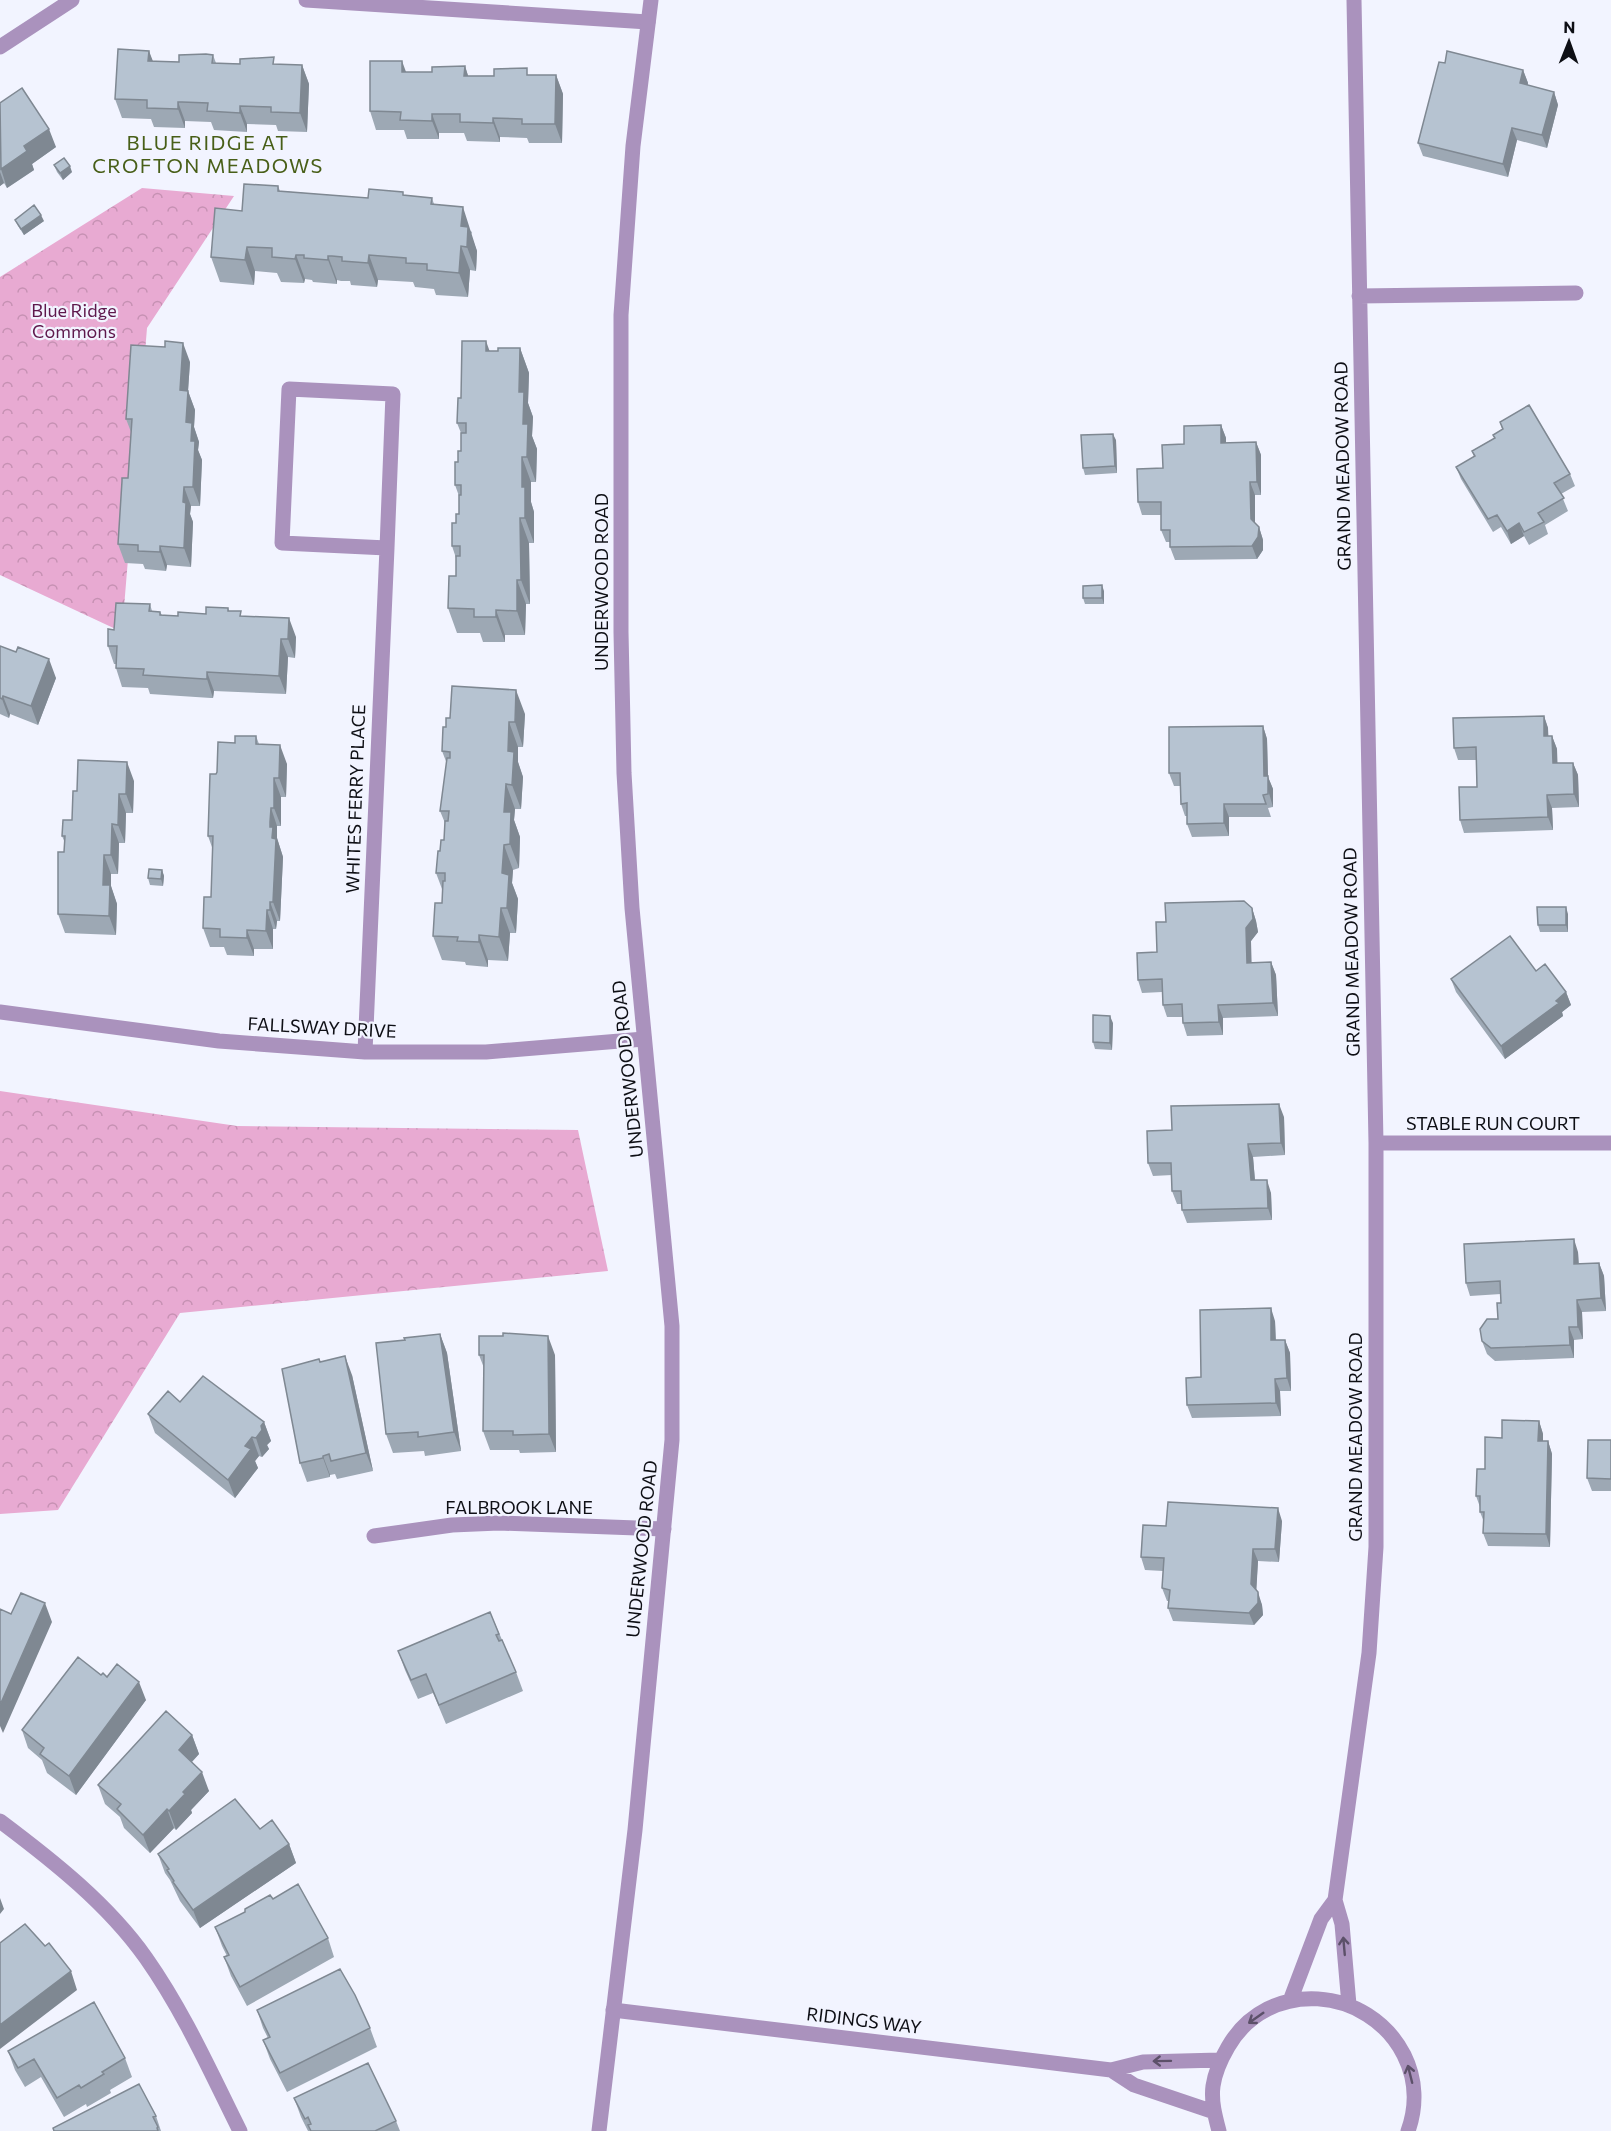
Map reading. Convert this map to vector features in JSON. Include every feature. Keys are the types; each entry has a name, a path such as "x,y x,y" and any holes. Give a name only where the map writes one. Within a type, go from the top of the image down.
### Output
{"street":[{"path":"0,47 72,0"},
{"path":"306,0 648,22"},
{"name":"UNDERWOOD ROAD","path":"599,2131 635,1830 672,1440 672,1326 632,908 624,773 621,632 621,338 633,146 651,0"},
{"name":"GRAND MEADOW ROAD","path":"1349,2005 1342,1924 1335,1900 1369,1653 1376,1547 1376,1143 1354,0"},
{"path":"1359,296 1576,293"},
{"name":"WHITES FERRY PLACE","path":"365,1052 387,548 393,394 289,389 282,543 387,548"},
{"name":"FALLSWAY DRIVE","path":"0,1012 219,1041 365,1052 486,1052 644,1039"},
{"name":"STABLE RUN COURT","path":"1376,1143 1611,1143"},
{"name":"FALBROOK LANE","path":"374,1536 452,1525 499,1523 664,1529"},
{"path":"0,1821 54,1861 105,1911 145,1957 177,2007 240,2131"},
{"name":"GRAND MEADOW ROAD","path":"1290,2001 1321,1919 1335,1900"},
{"path":"1219,2131 1214,2112 1213,2086 1220,2060 1234,2037 1253,2018 1276,2005 1302,1999 1329,1999 1349,2005 1378,2021 1396,2041 1409,2065 1414,2091 1413,2118 1408,2131"},
{"name":"RIDINGS WAY","path":"613,2010 1111,2070 1143,2062 1220,2060"},
{"name":"RIDINGS WAY","path":"1111,2070 1134,2085 1214,2112"}],"green space":[{"name":"Blue Ridge Commons","path":"142,188 234,196 147,328 122,632 0,575 0,277"},
{"path":"0,1091 237,1126 578,1130 608,1271 180,1313 58,1510 0,1514"}],"building":[{"path":"118,49 149,51 148,61 179,62 179,55 206,54 213,55 212,63 240,64 240,59 274,57 273,64 302,65 300,113 271,112 271,107 240,106 240,113 207,111 208,103 182,102 178,102 178,109 147,108 147,100 115,99"},
{"path":"1447,51 1523,70 1520,83 1554,92 1542,135 1512,128 1503,164 1418,143 1439,62 1445,63"},
{"path":"370,61 402,61 402,72 432,72 432,67 465,66 464,76 494,76 494,69 527,68 527,75 556,75 555,124 522,124 522,119 493,118 493,123 460,122 460,114 432,114 432,121 400,120 401,112 370,111"},
{"path":"22,88 49,129 24,146 27,151 1,169 0,103"},
{"path":"64,158 70,166 60,173 54,165"},
{"path":"244,184 278,186 278,191 368,198 369,189 403,192 403,195 432,198 431,204 463,207 461,226 468,227 467,247 461,246 459,273 427,270 427,264 406,263 406,258 369,255 368,263 342,261 342,257 332,256 328,256 328,260 304,258 304,255 296,255 295,259 272,257 272,248 247,247 245,260 211,257 215,208 242,211"},
{"path":"34,205 41,215 21,229 15,220"},
{"path":"165,341 183,343 180,390 188,391 186,422 192,423 191,441 195,441 193,487 184,487 183,502 186,503 184,548 160,546 160,552 138,551 138,545 118,544 122,478 128,478 132,419 126,419 131,345 165,347"},
{"path":"462,341 486,341 486,351 498,351 498,348 520,348 519,392 524,392 523,424 528,424 527,457 522,457 525,518 520,518 521,580 517,580 517,611 496,610 496,617 474,617 474,609 448,608 449,576 456,576 456,556 460,556 460,546 452,546 452,523 456,523 456,514 459,514 459,495 461,495 461,485 455,485 455,462 458,462 458,451 461,451 461,433 466,433 466,423 457,423 458,398 461,398"},
{"path":"1529,405 1570,474 1554,483 1564,498 1538,513 1544,522 1524,532 1519,523 1507,531 1497,515 1488,519 1456,467 1475,456 1472,451 1495,438 1493,435 1503,429 1500,422"},
{"path":"1221,425 1221,443 1256,442 1257,482 1250,482 1251,519 1259,527 1258,537 1252,546 1170,547 1170,530 1161,530 1161,502 1138,502 1137,469 1163,468 1162,445 1184,444 1184,426"},
{"path":"1113,434 1115,466 1083,468 1081,435"},
{"path":"1102,585 1102,598 1083,598 1083,586"},
{"path":"116,603 150,604 149,611 160,612 160,615 178,616 178,612 206,614 206,607 241,611 240,616 289,618 288,639 281,639 279,676 207,672 207,679 204,679 143,675 144,669 116,668 117,646 108,646 108,629 114,630"},
{"path":"0,646 16,652 18,647 49,659 31,706 3,696 2,699 0,698"},
{"path":"452,686 516,690 515,722 509,722 508,751 514,752 512,785 506,784 504,812 511,812 510,844 504,845 502,873 509,875 507,908 501,908 499,937 479,935 479,942 457,941 458,937 433,936 435,903 442,903 443,881 445,881 445,873 436,873 438,851 440,851 441,840 444,840 445,821 448,821 449,811 440,811 447,758 450,758 450,752 442,751 443,727 446,727 446,718 450,718"},
{"path":"1544,716 1544,736 1552,736 1553,763 1573,763 1574,794 1547,795 1548,817 1460,820 1459,787 1477,787 1476,747 1454,748 1453,718"},
{"path":"1263,726 1264,776 1268,776 1268,794 1263,795 1266,804 1224,804 1224,823 1187,824 1187,803 1181,804 1180,773 1169,773 1169,727"},
{"path":"235,736 256,736 256,744 280,745 279,778 274,778 274,808 271,808 270,822 270,827 273,827 272,838 276,839 273,902 270,902 270,910 267,910 266,931 247,930 247,938 220,937 220,929 203,928 204,897 211,897 213,836 208,836 210,774 217,772 218,742 235,743"},
{"path":"78,760 127,762 126,794 119,794 118,825 112,824 111,855 104,855 103,885 110,885 109,916 58,914 58,852 64,852 63,820 72,820 73,791 77,791"},
{"path":"149,869 162,870 161,879 148,878"},
{"path":"1244,901 1252,908 1253,919 1246,928 1247,963 1271,962 1273,1003 1218,1005 1219,1022 1183,1023 1182,1004 1163,1005 1162,979 1138,980 1137,953 1157,952 1156,922 1166,922 1165,903"},
{"path":"1537,907 1566,907 1566,925 1538,925"},
{"path":"1510,936 1536,971 1545,964 1566,992 1556,1001 1559,1003 1501,1046 1451,979"},
{"path":"1093,1015 1110,1016 1110,1043 1093,1042"},
{"path":"1279,1104 1281,1143 1248,1144 1251,1180 1267,1180 1268,1208 1182,1210 1181,1191 1172,1191 1171,1163 1148,1163 1147,1131 1172,1130 1171,1106"},
{"path":"1574,1239 1574,1264 1599,1263 1601,1298 1577,1300 1578,1327 1569,1327 1570,1345 1491,1348 1482,1341 1480,1329 1487,1319 1498,1319 1497,1303 1501,1303 1500,1281 1466,1283 1464,1244"},
{"path":"1271,1308 1271,1340 1285,1340 1287,1378 1275,1379 1276,1403 1187,1405 1186,1378 1201,1377 1200,1310"},
{"path":"503,1333 548,1336 549,1434 513,1435 513,1431 483,1431 484,1355 479,1355 479,1336 503,1336"},
{"path":"440,1334 454,1432 418,1437 418,1432 386,1434 376,1343"},
{"path":"345,1356 366,1453 331,1461 329,1454 323,1458 300,1463 282,1369 319,1359 320,1362"},
{"path":"203,1376 264,1422 256,1438 252,1437 245,1446 251,1449 228,1480 148,1414 168,1391 180,1402"},
{"path":"1502,1420 1539,1421 1538,1441 1548,1441 1546,1534 1483,1533 1484,1512 1480,1512 1480,1496 1476,1496 1477,1469 1485,1469 1485,1437 1502,1438"},
{"path":"1588,1440 1611,1440 1611,1479 1587,1478"},
{"path":"1168,1502 1278,1508 1275,1549 1253,1549 1251,1584 1258,1592 1258,1603 1249,1613 1168,1608 1170,1590 1162,1588 1164,1558 1141,1557 1143,1525 1166,1526"},
{"path":"21,1593 45,1603 0,1705 0,1609 11,1614"},
{"path":"490,1612 499,1634 496,1635 499,1641 502,1640 516,1672 439,1705 426,1674 411,1680 398,1651"},
{"path":"78,1657 107,1677 117,1664 139,1682 69,1776 40,1754 44,1748 22,1730"},
{"path":"166,1711 192,1735 179,1750 202,1772 183,1792 185,1794 169,1811 167,1809 143,1835 117,1809 121,1804 98,1785"},
{"path":"235,1799 260,1829 272,1820 289,1844 193,1910 173,1882 167,1870 169,1869 158,1854"},
{"path":"298,1884 328,1938 240,1987 224,1957 229,1955 215,1927 245,1912 245,1909 270,1895 273,1899"},
{"path":"25,1924 45,1946 49,1943 71,1971 0,2025 0,1943"},
{"path":"340,1969 370,2028 280,2073 263,2040 270,2037 257,2010"},
{"path":"94,2002 125,2058 81,2088 79,2085 57,2098 34,2059 18,2068 8,2051"},
{"path":"368,2063 396,2121 375,2131 311,2131 308,2117 305,2119 294,2098"},
{"path":"139,2084 156,2116 153,2117 158,2131 54,2131 53,2128"}],"district":[{"name":"BLUE RIDGE AT CROFTON MEADOWS","path":"208,154"}]}
